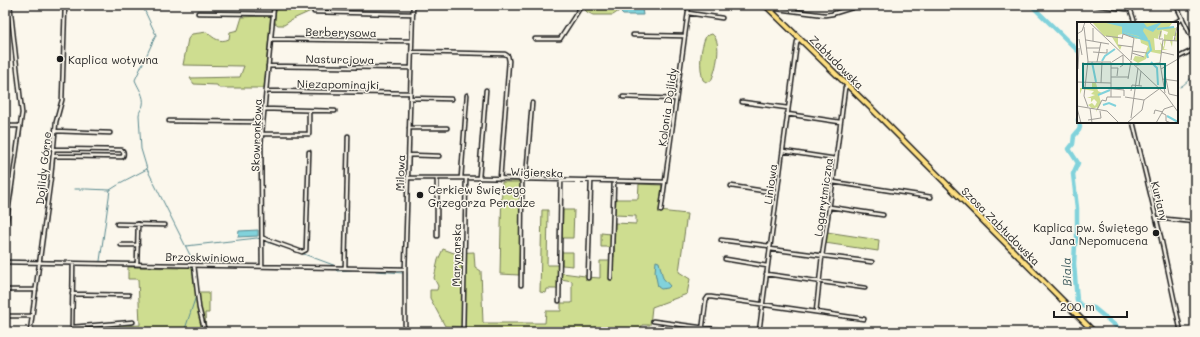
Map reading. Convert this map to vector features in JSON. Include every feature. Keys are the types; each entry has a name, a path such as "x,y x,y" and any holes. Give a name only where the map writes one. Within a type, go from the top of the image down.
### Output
{"highway":[{"name":"Zabłudowska","path":"765,5 848,85 896,134"},
{"name":"Szosa Zabłudowska","path":"896,134 1094,332"}],"street":[{"path":"5,233 7,204 22,113 10,5"},
{"name":"Dojlidy Górne","path":"30,332 40,263 56,122 62,100 65,5"},
{"name":"Skowronkowa","path":"262,266 261,144 274,5"},
{"path":"413,5 445,5"},
{"name":"Milowa","path":"405,332 405,269 413,5"},
{"path":"535,39 560,39 580,5"},
{"name":"Kolonia Dojlidy","path":"661,211 688,5"},
{"path":"772,11 778,9 828,14 861,5"},
{"path":"1094,5 1126,9 1130,7 1135,22"},
{"path":"1176,5 1195,44"},
{"path":"314,12 413,14"},
{"path":"198,13 273,14"},
{"path":"688,13 722,18"},
{"path":"1176,22 1182,19"},
{"path":"633,35 685,36"},
{"name":"Berberysowa","path":"271,38 412,41"},
{"name":"Liniowa","path":"759,332 797,42 800,38"},
{"path":"1178,58 1195,49"},
{"path":"412,52 488,53 505,54 508,56 509,61 500,179"},
{"name":"Nasturcjowa","path":"268,66 411,68"},
{"name":"Logarytmiczna","path":"816,312 822,256 830,207 845,88 848,85"},
{"path":"479,178 486,90"},
{"name":"Niezapominajki","path":"266,91 410,93"},
{"path":"461,178 467,95"},
{"path":"623,97 676,99"},
{"path":"410,98 451,99"},
{"path":"742,102 788,108"},
{"path":"526,179 532,103"},
{"path":"264,109 335,111"},
{"path":"262,134 309,134 309,111"},
{"path":"788,114 841,122"},
{"path":"169,121 263,122"},
{"name":"Kuriany","path":"1133,123 1181,332"},
{"path":"5,126 20,126"},
{"path":"410,128 447,128"},
{"path":"55,131 110,133"},
{"path":"345,268 348,136"},
{"path":"53,156 123,156 122,150 54,149"},
{"path":"783,151 836,159"},
{"path":"262,238 302,252 306,250 309,152"},
{"path":"409,155 440,156"},
{"name":"Wigierska","path":"408,178 665,182"},
{"path":"436,236 437,178"},
{"name":"Marynarska","path":"463,332 466,178"},
{"path":"521,285 522,179"},
{"path":"5,180 12,180"},
{"path":"559,301 561,180"},
{"path":"588,278 591,181"},
{"path":"611,278 614,181"},
{"path":"833,182 931,197"},
{"path":"731,186 777,193"},
{"path":"830,207 883,215"},
{"path":"1156,218 1195,222"},
{"path":"117,224 165,225"},
{"path":"137,264 138,224"},
{"path":"721,240 822,256 872,262"},
{"path":"120,245 138,245"},
{"path":"725,259 768,266"},
{"name":"Brzoskwiniowa","path":"5,262 405,269"},
{"path":"73,263 71,324 73,327 133,322"},
{"path":"194,265 199,308 205,332"},
{"path":"766,274 864,288"},
{"path":"5,290 36,290"},
{"path":"72,294 129,295"},
{"path":"702,332 706,300 708,297 864,319"},
{"path":"5,316 33,316"},
{"path":"653,321 736,332"}],"green space":[{"path":"279,5 312,5 312,10 284,25 278,25 275,23 275,18"},
{"path":"586,5 620,5 619,11 613,15 593,15 585,10"},
{"path":"271,16 264,88 219,88 217,85 194,84 190,78 240,77 244,66 183,65 188,39 192,34 207,32 217,40 223,41 229,39 230,32 238,30 242,17"},
{"path":"712,34 717,43 718,56 711,81 706,82 703,80 702,75 701,52 706,36"},
{"path":"502,182 521,182 519,275 500,274"},
{"path":"639,184 662,186 659,211 687,214 679,272 690,279 687,294 652,307 650,325 642,325 641,332 466,332 466,327 445,326 430,298 430,290 437,290 438,286 434,278 438,260 443,249 454,253 474,252 475,267 481,271 483,323 545,323 546,311 561,311 561,303 572,303 572,281 561,279 562,273 600,278 600,261 610,261 612,257 614,257 615,223 636,224 636,216 615,215 616,199 638,199"},
{"path":"542,210 548,210 547,265 558,265 558,289 547,289 546,293 540,292"},
{"path":"563,210 574,210 573,238 562,238"},
{"path":"827,232 879,240 878,251 825,243"},
{"path":"601,233 611,234 611,247 601,247"},
{"path":"562,252 573,252 573,266 562,265"},
{"path":"128,267 192,267 196,292 209,292 209,313 205,313 206,332 33,332 140,325 138,279 128,279"}],"water":[{"path":"623,9 642,9 643,15 623,15 621,13"},
{"path":"258,230 258,236 238,237 239,231"},
{"path":"656,261 659,262 663,278 670,286 668,288 661,289 658,287 655,272"}],"waterway":[{"path":"142,5 156,35 135,80 142,95 143,102 143,106 139,112 141,149 147,169 191,257 192,264"},
{"name":"Biala","path":"1031,5 1077,50"},
{"path":"270,63 272,41"},
{"path":"1180,87 1191,78 1195,77"},
{"name":"Biala","path":"1079,123 1079,130 1074,136 1073,144 1069,149 1078,163 1073,174 1077,208 1077,238 1075,244 1074,264 1077,301 1082,306 1094,308 1123,332"},
{"path":"120,183 147,169"},
{"path":"100,261 110,190 118,185"},
{"path":"74,189 85,189"},
{"path":"86,189 110,190"},
{"name":"Biala","path":"1073,195 1076,198"},
{"path":"186,246 257,238 260,239"},
{"path":"264,241 289,249"},
{"path":"301,253 336,266"},
{"path":"184,332 196,294 192,267"},
{"path":"336,270 352,270"},
{"path":"376,271 403,273"},
{"path":"406,313 407,273"}],"place":[{"name":"Kaplica wotywna","path":"60,59"},
{"name":"Cerkiew Świętego Grzegorza Peradze","path":"420,195"},
{"name":"Kaplica pw. Świętego Jana Nepomucena","path":"1156,233"}]}
